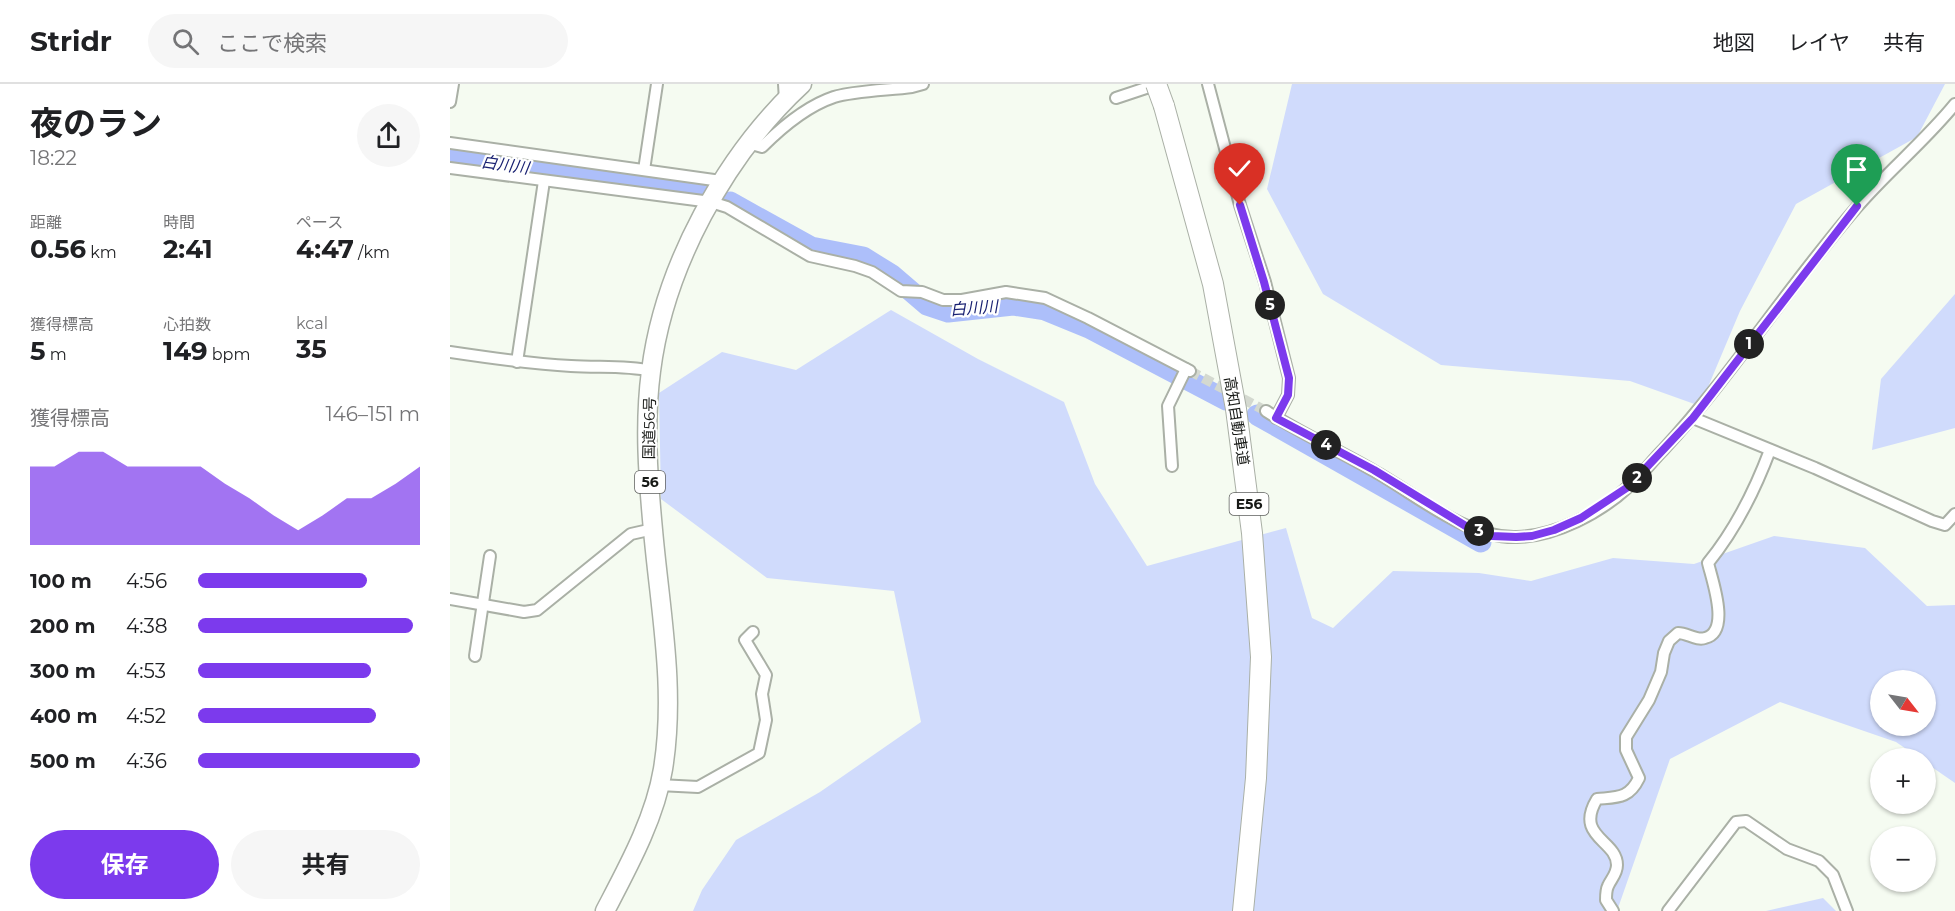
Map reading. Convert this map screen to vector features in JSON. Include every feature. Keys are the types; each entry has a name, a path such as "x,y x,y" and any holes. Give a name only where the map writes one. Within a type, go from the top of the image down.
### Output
{"highway":[{"name":"国道56号","path":"605,911 647,826 663,771 668,721 667,657 653,529 646,433 651,371 663,312 679,265 721,181 784,92 802,84"},
{"name":"高知自動車道","path":"1158,84 1213,284 1236,409 1252,533 1261,657 1256,778 1244,911"}],"street":[{"path":"450,102 453,84"},
{"path":"644,170 657,84"},
{"path":"748,143 762,147 775,134 811,107 835,97 923,84"},
{"path":"1116,98 1158,84"},
{"path":"1208,84 1289,378 1288,395 1276,418"},
{"path":"1266,411 1374,470 1469,528 1492,536 1532,536 1554,530 1581,518 1628,487 1693,418 1857,206 1955,104"},
{"path":"450,143 721,181"},
{"path":"450,168 711,202 727,207 810,256 872,272 901,291 922,292 944,300 962,300 1006,292 1045,298 1188,370 1178,384 1168,406 1172,466"},
{"path":"517,362 544,181"},
{"path":"450,352 517,362 573,367 635,367 651,371"},
{"path":"1693,418 1815,468 1932,521 1945,525 1955,514"},
{"path":"1613,911 1606,900 1607,888 1618,866 1616,858 1592,829 1590,814 1597,799 1626,795 1635,786 1638,778 1626,750 1626,737 1649,700 1661,672 1664,653 1669,641 1678,633 1703,639 1711,636 1717,629 1718,609 1708,563 1718,551 1756,487 1770,450"},
{"path":"450,599 524,612 537,610 631,534 653,529"},
{"path":"476,656 490,556"},
{"path":"659,784 698,787 759,753 766,720 762,694 766,675 745,640 753,632"},
{"path":"1668,911 1736,822 1746,821 1787,849 1819,861 1833,875 1847,911"}],"shaded area":[{"path":"1292,84 1945,84 1917,137 1796,204 1740,311 1700,406 1630,381 1441,365 1323,294 1267,189"},
{"path":"1955,294 1955,428 1872,450 1881,379"},
{"path":"891,310 978,359 1064,402 1095,484 1147,566 1286,528 1312,618 1333,628 1393,571 1479,573 1531,581 1613,558 1694,564 1774,536 1865,548 1927,606 1955,605 1955,783 1936,770 1936,748 1905,748 1879,736 1936,736 1936,670 1870,670 1870,733 1780,702 1670,759 1617,911 693,911 702,890 736,840 820,792 921,722 894,591 767,578 661,499 659,393 722,352 796,370"},
{"path":"1823,898 1836,911 1766,911"}],"waterway":[{"name":"白川川","path":"450,157 702,194"},
{"name":"白川川","path":"730,202 811,247 863,257 892,275 927,305 948,312 1013,305 1045,310 1089,328 1226,400"},
{"name":"白川川","path":"1257,415 1481,542"}],"tunnel":[{"path":"1190,371 1266,411"}],"route":[{"path":"1240,205 1264,282 1289,378 1288,395 1276,418 1374,470 1469,528 1492,536 1516,537 1532,536 1554,530 1581,518 1628,487 1693,418 1857,206"}]}
